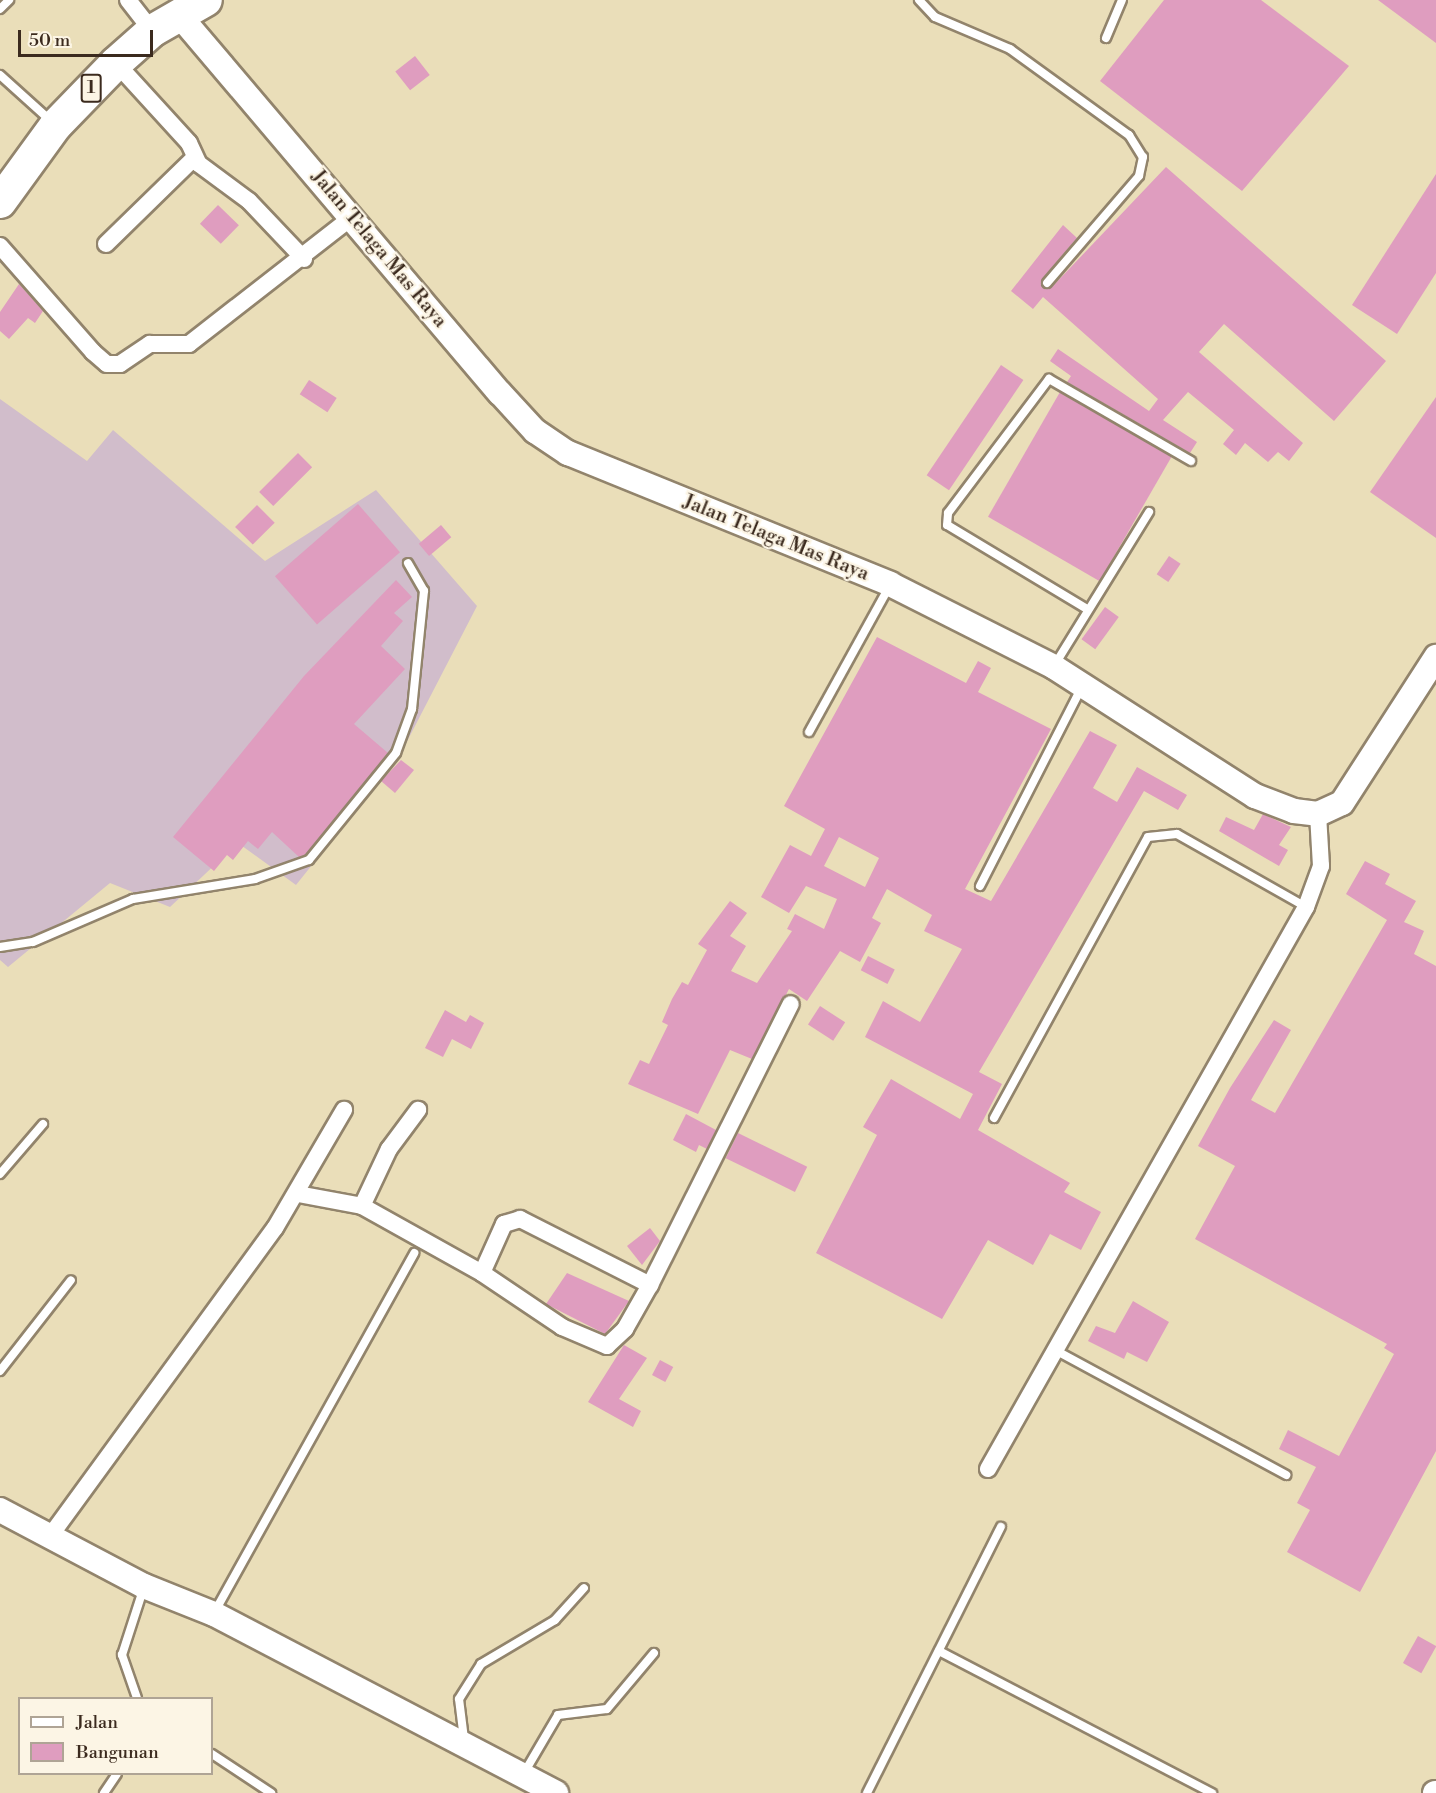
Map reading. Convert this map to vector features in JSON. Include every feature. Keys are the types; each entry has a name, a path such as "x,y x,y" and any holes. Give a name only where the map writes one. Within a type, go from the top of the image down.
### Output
{"highway":[{"name":"1","path":"0,202 56,125 116,63 152,31 206,0"}],"main road":[{"name":"Jalan Telaga Mas Raya","path":"179,15 534,431 568,453 648,489 890,584 1084,684 1255,796 1318,814"},
{"path":"1318,814 1342,803 1370,768 1436,657"},
{"path":"0,1510 48,1539 144,1586 214,1614 556,1793"}],"street":[{"path":"128,0 152,31"},
{"path":"116,63 189,143 195,158 249,201 304,259"},
{"path":"106,244 195,158"},
{"path":"0,246 107,364 120,364 150,344 189,344 304,259 352,217"},
{"path":"988,1469 1306,907 1321,866 1318,814"},
{"path":"297,1194 362,1206 482,1273 562,1327 607,1346 625,1329 650,1285 791,1004"},
{"path":"48,1539 297,1194 344,1110"},
{"path":"362,1206 389,1149 418,1110"},
{"path":"482,1273 504,1224 520,1219 650,1285"}],"lane":[{"path":"0,9 9,0"},
{"path":"919,0 935,17 1010,49 1129,135 1143,157 1139,176 1047,283"},
{"path":"1106,38 1122,0"},
{"path":"0,75 56,125"},
{"path":"1087,609 947,525 948,513 1049,379 1191,461"},
{"path":"1054,667 1087,609 1149,512"},
{"path":"0,947 33,942 134,899 255,879 309,860 396,753 412,709 424,591 408,563"},
{"path":"810,732 890,584"},
{"path":"980,886 1084,684"},
{"path":"994,1118 1148,837 1177,834 1306,907"},
{"path":"0,1174 43,1124"},
{"path":"214,1614 414,1253"},
{"path":"0,1371 70,1280"},
{"path":"1054,1350 1286,1475"},
{"path":"867,1793 1001,1527"},
{"path":"137,1697 125,1676 122,1655 144,1586"},
{"path":"467,1748 459,1699 481,1664 555,1620 584,1588"},
{"path":"939,1651 1212,1793"},
{"path":"522,1776 558,1715 607,1709 654,1653"},
{"path":"213,1755 271,1793"},
{"path":"104,1793 116,1775"}],"shaded area":[{"path":"0,399 87,461 113,430 265,561 376,490 477,606 400,755 296,885 238,843 170,907 110,883 8,967 0,960"}],"building":[{"path":"1164,0 1261,0 1349,66 1242,191 1100,81"},
{"path":"1378,0 1436,0 1436,43"},
{"path":"415,56 430,75 410,90 395,71"},
{"path":"1166,167 1386,361 1334,421 1224,324 1199,352 1303,443 1289,461 1278,452 1268,462 1245,443 1236,455 1223,444 1234,430 1188,392 1163,420 1197,442 1190,453 1067,382 1071,376 1050,361 1058,349 1149,411 1158,399 1043,297 1033,309 1011,291 1063,225 1077,238 1042,279 1042,287 1051,288"},
{"path":"1436,174 1436,273 1397,334 1352,305"},
{"path":"218,205 239,225 221,244 200,224"},
{"path":"19,284 43,311 35,323 28,318 9,339 0,331 0,312"},
{"path":"1001,365 1023,380 949,490 927,475"},
{"path":"309,380 337,398 327,412 300,394"},
{"path":"1060,392 1172,456 1100,581 988,517"},
{"path":"1436,397 1436,538 1370,492"},
{"path":"298,453 312,467 273,506 259,492"},
{"path":"358,504 400,552 317,624 275,576"},
{"path":"257,505 275,523 253,545 235,527"},
{"path":"441,525 451,537 429,556 419,544"},
{"path":"1169,556 1181,564 1168,582 1157,574"},
{"path":"396,580 412,597 394,613 403,621 381,646 405,669 354,724 388,753 305,855 299,857 272,832 258,849 248,841 233,860 227,855 214,871 173,837 304,676"},
{"path":"1105,607 1119,617 1095,649 1081,639"},
{"path":"877,637 966,683 978,661 991,668 978,692 1051,729 965,889 991,901 1090,731 1117,745 1093,788 1117,802 1137,767 1187,795 1178,810 1144,791 979,1072 1002,1084 978,1130 1070,1183 1064,1192 1101,1212 1081,1250 1050,1234 1033,1265 988,1240 942,1319 816,1253 877,1135 863,1127 891,1079 960,1119 973,1094 865,1037 883,1001 920,1022 962,949 924,931 932,915 887,889 872,918 881,923 860,962 840,951 807,1001 789,989 752,1059 730,1050 698,1114 628,1084 640,1060 649,1064 668,1025 662,1022 672,999 682,982 688,985 707,950 698,944 730,901 747,913 730,936 746,946 731,971 757,983 792,931 787,929 795,914 824,929 837,899 806,886 789,913 761,897 790,845 811,856 825,829 784,806","holes":["839,837 879,858 865,887 824,866"]},
{"path":"401,760 414,770 395,793 381,781"},
{"path":"1263,814 1291,827 1279,845 1288,850 1279,866 1219,831 1226,817 1254,830"},
{"path":"1365,861 1390,874 1385,884 1416,901 1404,922 1424,931 1414,954 1436,966 1436,1451 1360,1592 1287,1552 1310,1510 1297,1503 1316,1467 1279,1449 1288,1430 1339,1456 1394,1354 1384,1348 1387,1344 1195,1239 1235,1166 1198,1146 1230,1088 1274,1020 1291,1030 1251,1100 1275,1113 1387,920 1346,894"},
{"path":"868,956 895,970 887,984 861,970"},
{"path":"820,1006 845,1022 833,1041 808,1024"},
{"path":"445,1010 466,1022 470,1015 484,1023 471,1049 452,1039 443,1057 425,1048"},
{"path":"686,1114 716,1130 707,1149 699,1145 696,1152 673,1140"},
{"path":"738,1133 807,1167 795,1192 726,1158"},
{"path":"650,1228 660,1241 642,1265 627,1246"},
{"path":"567,1273 629,1301 605,1334 546,1304"},
{"path":"1133,1301 1169,1322 1147,1362 1127,1352 1124,1359 1088,1341 1096,1326 1115,1333"},
{"path":"624,1345 647,1358 619,1399 641,1411 633,1427 588,1402"},
{"path":"660,1360 673,1367 665,1382 652,1375"},
{"path":"1418,1636 1436,1646 1421,1673 1403,1663"}]}
